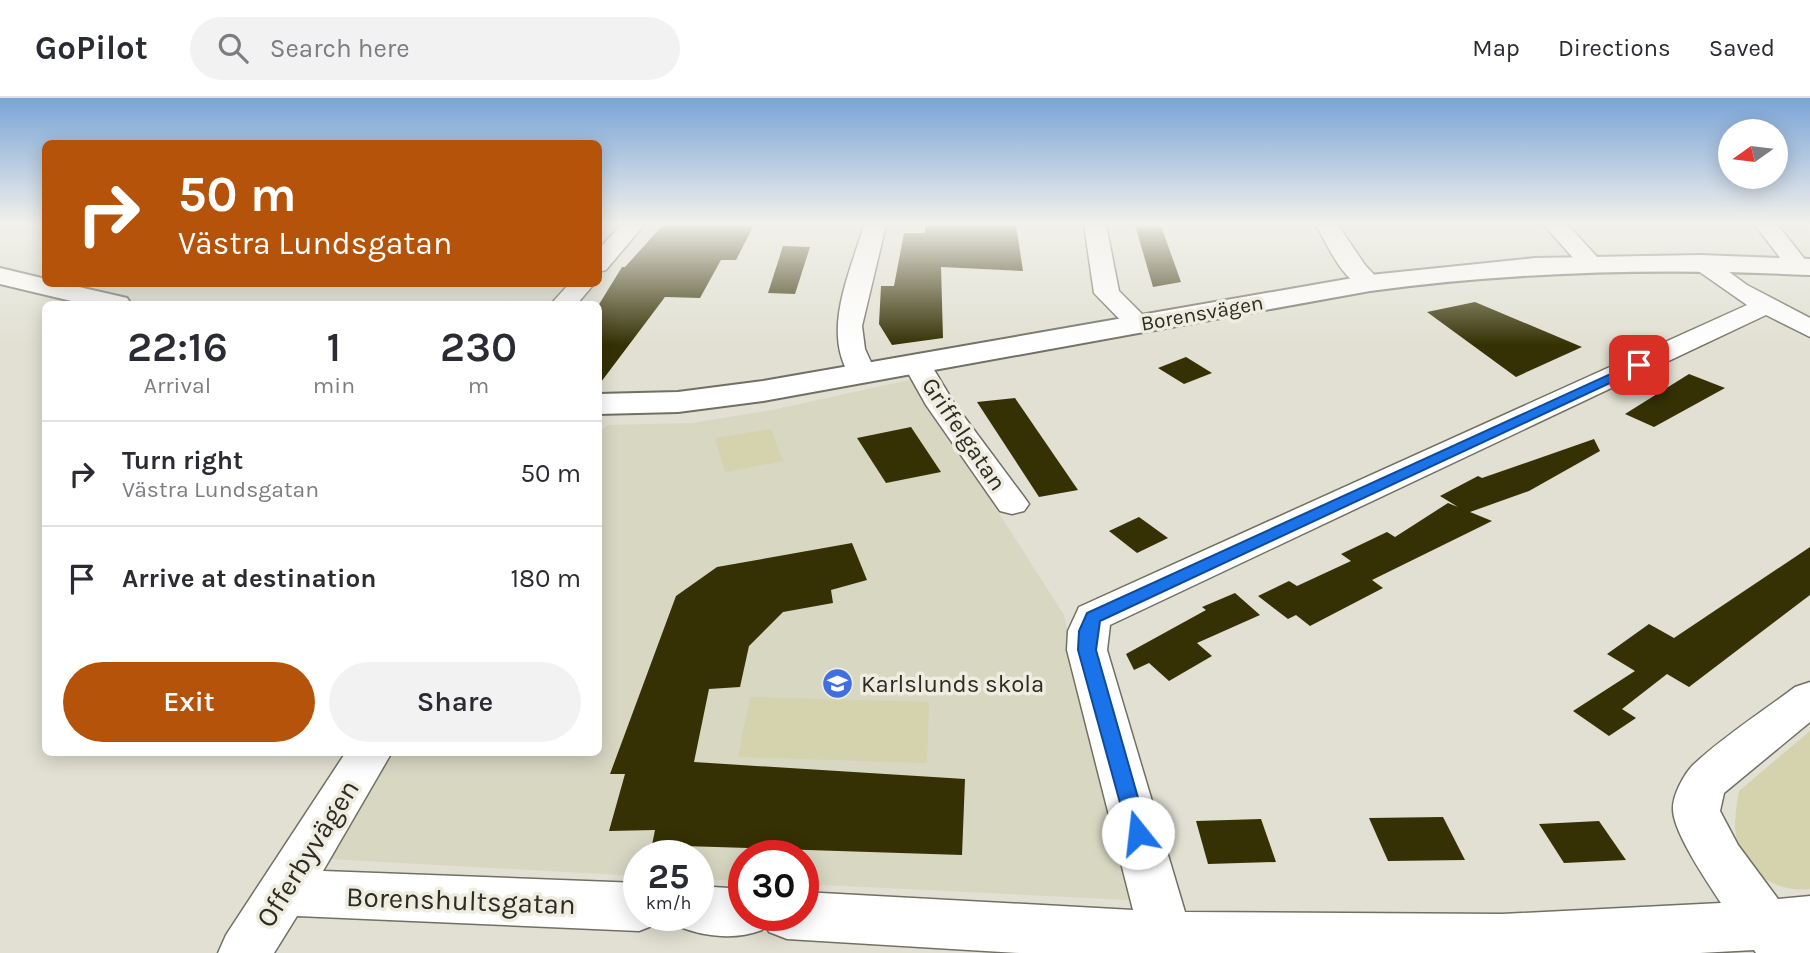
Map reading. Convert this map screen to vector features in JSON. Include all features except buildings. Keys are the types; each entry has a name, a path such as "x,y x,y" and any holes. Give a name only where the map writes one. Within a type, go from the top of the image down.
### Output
{"street":[{"path":"862,373 851,349 849,326 865,265"},
{"path":"1102,265 1107,293 1139,324"},
{"path":"1353,265 1370,283"},
{"name":"Borensvägen","path":"602,404 721,397 1370,283 1454,272 1561,265"},
{"path":"1705,265 1765,306 1810,329"},
{"name":"Borensvägen","path":"1751,265 1805,267"},
{"path":"0,276 42,286"},
{"path":"46,287 104,301"},
{"path":"567,301 579,287"},
{"path":"1168,945 1087,650 1088,631 1093,617 1765,306"},
{"name":"Griffelgatan","path":"917,364 941,405 1012,504"},
{"path":"1788,933 1711,845 1696,813 1698,797 1708,780 1810,698"},
{"name":"Offerbyvägen","path":"245,953 367,756"},
{"name":"Borenshultsgatan","path":"282,892 623,906"},
{"path":"819,918 1168,945 1788,933"}],"shaded area":[{"name":"Karlslunds skola","path":"913,379 1064,615 1093,754 1130,900 819,885 819,840 728,840 728,880 714,880 714,840 623,840 623,875 328,859 389,756 602,756 602,430 608,425 692,423 777,409"},
{"path":"771,429 783,461 725,472 715,438"},
{"path":"750,697 929,702 927,763 738,757"},
{"path":"1810,731 1810,889 1799,890 1777,885 1751,866 1739,847 1735,819 1739,791"}],"place":[{"name":"Karlslunds skola","path":"838,684"}],"route":[{"path":"1138,833 1087,650 1088,631 1093,617 1639,365"}]}
